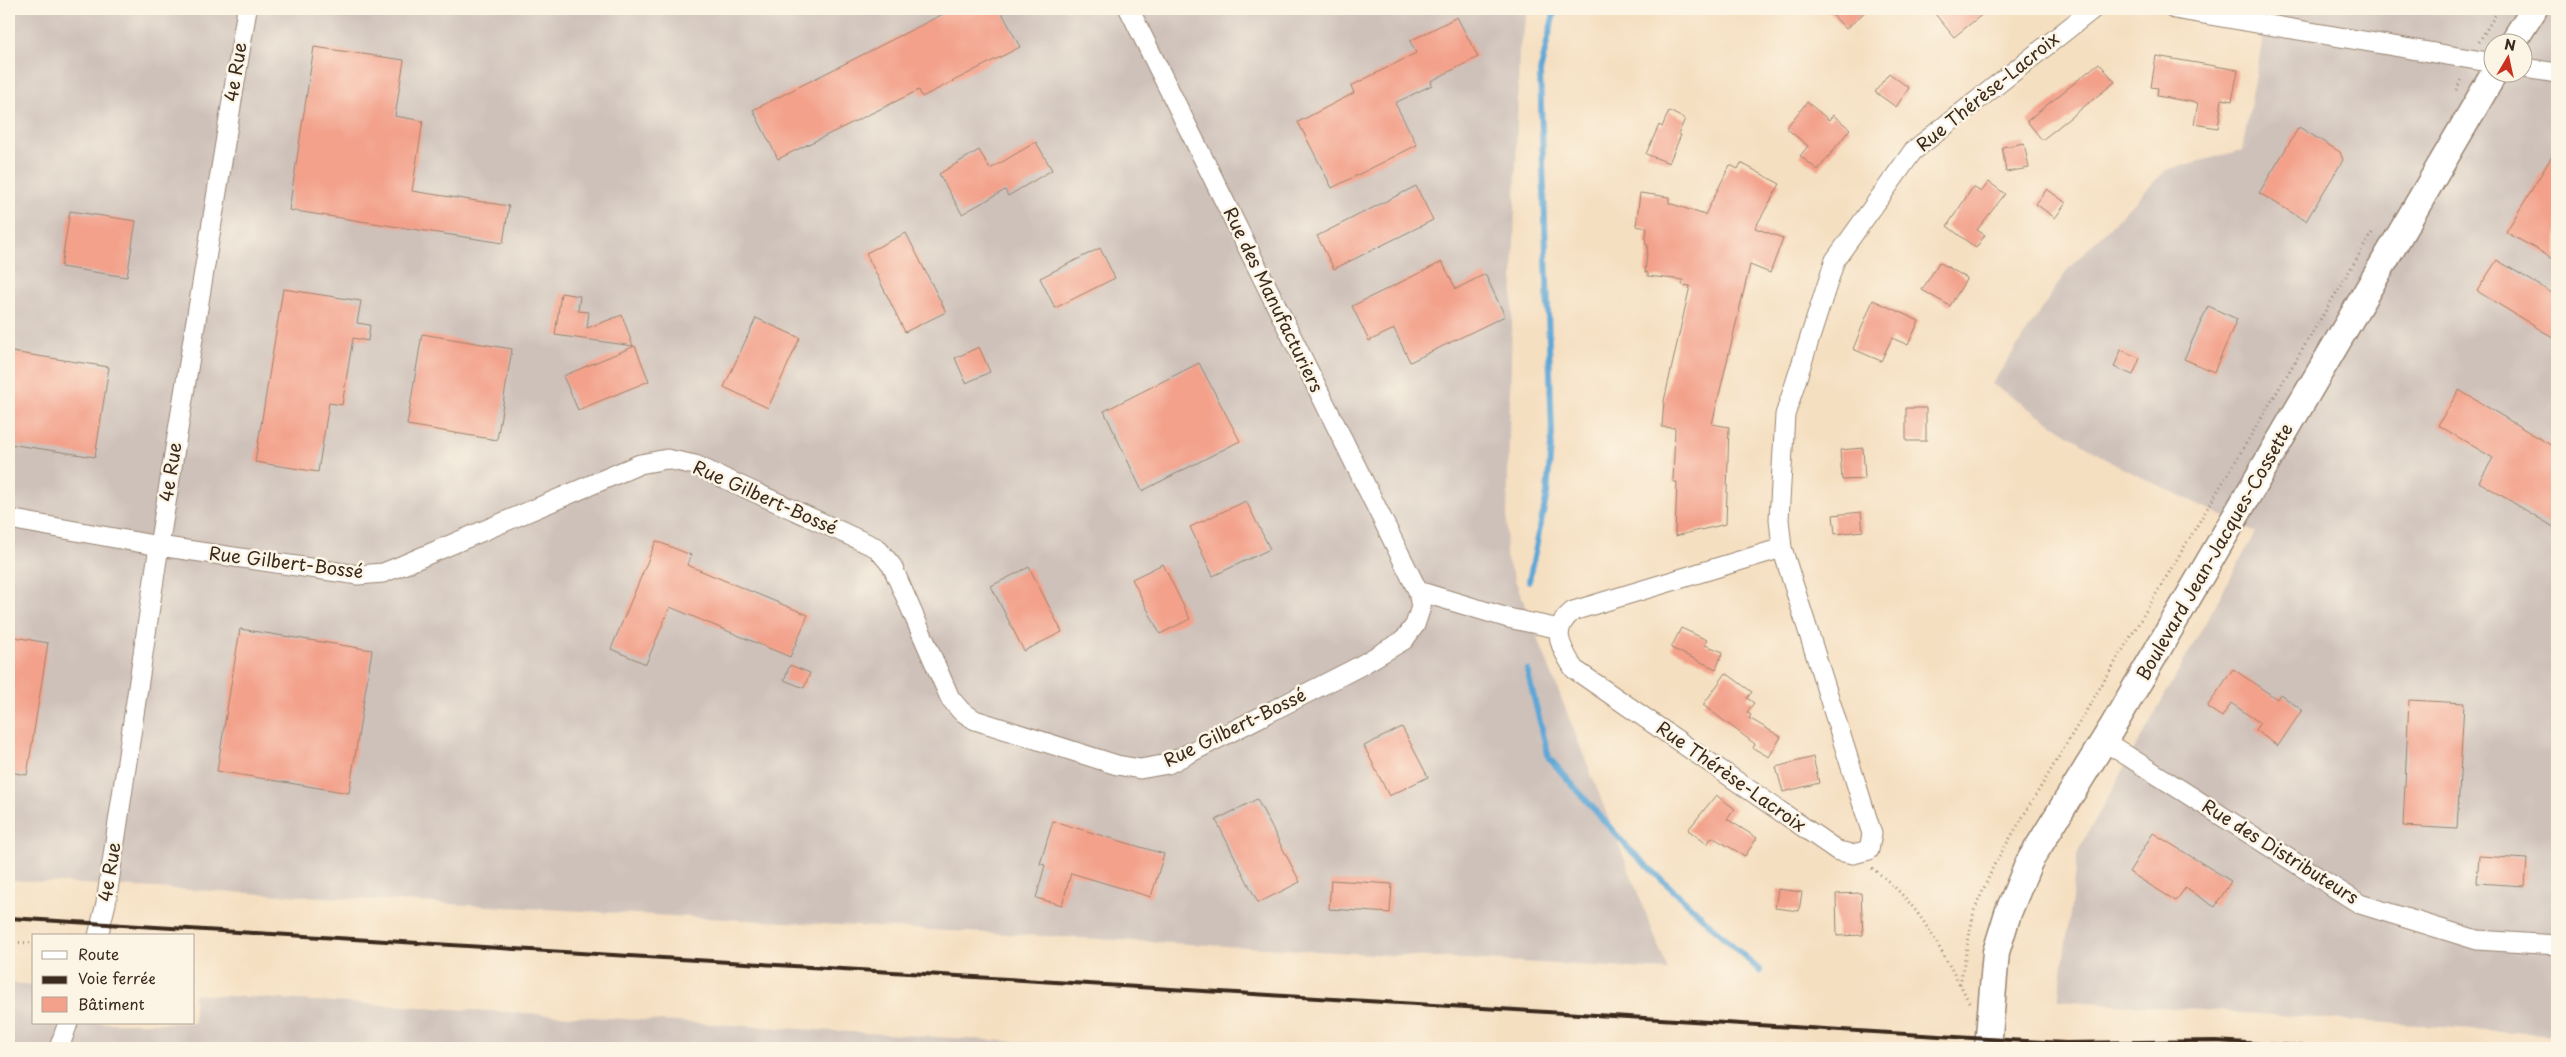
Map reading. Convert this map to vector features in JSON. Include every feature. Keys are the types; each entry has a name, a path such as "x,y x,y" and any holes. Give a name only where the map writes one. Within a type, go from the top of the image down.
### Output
{"main road":[{"path":"2519,32 2534,9"},
{"name":"Boulevard Jean-Jacques-Cossette","path":"1988,1048 1996,952 2008,913 2028,862 2104,740 2489,82"}],"street":[{"name":"4e Rue","path":"98,934 106,903 159,546 247,9"},
{"name":"Rue des Manufacturiers","path":"1129,9 1418,591 1421,607 1415,625 1404,640"},
{"name":"Rue Thérèse-Lacroix","path":"1560,629 1560,644 1574,669 1838,851 1853,854 1868,850 1872,834 1782,548 1779,519 1785,416 1836,260 1913,151 2093,9"},
{"path":"2174,9 2484,61"},
{"path":"2534,70 2557,73"},
{"name":"Rue Gilbert-Bossé","path":"9,519 159,546 358,575 383,573 640,464 666,459 695,465 877,548 892,566 950,698 961,711 975,720 1117,765 1140,769 1168,764 1358,666 1404,640"},
{"path":"1418,591 1508,618 1560,629 1564,618 1573,611 1782,548"},
{"name":"Rue des Distributeurs","path":"2104,740 2360,904 2477,940 2557,945"},
{"path":"59,1048 68,1024"}],"path":[{"path":"2454,97 2469,59 2499,9"},
{"path":"1961,986 1974,911 1994,865 2377,225"},
{"path":"1853,854 1896,886 1923,918 1961,986 1967,1001 1992,1012"},
{"path":"9,942 32,943"}],"shaded area":[{"path":"9,9 1528,9 1519,50 1506,557 1668,970 9,880"},
{"path":"2153,9 2557,9 2557,1035 2058,1000 2079,849 2256,532 2112,463 1992,384 2068,269 2166,170 2242,150 2265,27"},
{"path":"9,983 32,985 32,1024 195,1024 195,994 1126,1048 9,1048"}],"building":[{"path":"953,9 1000,9 1020,47 922,97 919,90 778,159 753,110"},
{"path":"1827,9 1868,9 1846,29"},
{"path":"1931,9 1989,9 1954,37"},
{"path":"1457,17 1478,57 1431,81 1432,85 1395,103 1417,145 1332,188 1298,122 1354,93 1351,86 1416,53 1410,41"},
{"path":"314,47 404,60 395,116 423,121 412,191 509,206 503,243 289,210"},
{"path":"2156,56 2238,70 2232,101 2222,99 2218,128 2194,124 2198,103 2157,96 2158,88 2151,87"},
{"path":"2099,63 2115,82 2042,140 2027,121"},
{"path":"1889,73 1909,88 1896,107 1875,92"},
{"path":"1807,102 1829,120 1833,115 1850,129 1818,170 1800,156 1808,146 1786,128"},
{"path":"1669,111 1685,119 1678,134 1681,135 1669,163 1646,154 1659,125 1662,127"},
{"path":"2299,127 2340,152 2343,160 2306,221 2259,193"},
{"path":"1036,142 1052,170 1008,196 1005,190 962,214 939,174 979,150 990,169"},
{"path":"2024,143 2029,168 2006,172 2002,147"},
{"path":"2557,148 2557,261 2506,232"},
{"path":"1741,163 1780,184 1755,228 1783,238 1770,273 1750,265 1712,424 1729,427 1726,524 1675,536 1677,482 1673,482 1675,428 1662,427 1664,401 1690,286 1682,285 1683,280 1648,276 1648,273 1645,272 1648,245 1645,244 1647,228 1636,226 1640,193 1669,197 1669,203 1705,215 1730,165 1738,169"},
{"path":"1989,182 2005,194 1977,230 1985,235 1976,248 1947,226 1973,187 1981,192"},
{"path":"1416,186 1433,220 1334,269 1317,236"},
{"path":"2047,189 2066,203 2055,218 2036,204"},
{"path":"70,211 136,221 127,277 61,267"},
{"path":"906,233 946,312 905,332 866,253"},
{"path":"1100,248 1115,278 1055,308 1040,278"},
{"path":"2497,260 2557,296 2557,340 2477,291"},
{"path":"1442,262 1456,289 1485,274 1505,316 1410,362 1394,329 1369,341 1352,306"},
{"path":"1939,262 1967,278 1950,306 1922,290"},
{"path":"283,289 361,301 357,323 370,325 368,341 353,338 342,405 329,403 318,472 255,462"},
{"path":"561,293 580,296 578,311 589,312 587,328 622,315 633,346 555,335"},
{"path":"1873,300 1919,321 1908,345 1892,338 1881,361 1853,349"},
{"path":"2208,306 2237,319 2214,372 2184,359"},
{"path":"756,318 800,338 768,408 724,387"},
{"path":"422,334 512,349 497,440 407,425"},
{"path":"635,346 649,381 578,410 563,376"},
{"path":"979,347 990,372 966,383 955,358"},
{"path":"2121,350 2140,358 2133,375 2114,367"},
{"path":"12,352 109,367 95,457 9,444 9,374"},
{"path":"1199,363 1240,441 1142,491 1104,411"},
{"path":"2459,390 2557,449 2557,529 2479,482 2493,458 2438,425"},
{"path":"1906,408 1926,408 1926,441 1906,441"},
{"path":"1863,448 1865,479 1842,480 1840,450"},
{"path":"1246,501 1270,549 1213,576 1190,527"},
{"path":"1861,512 1863,531 1835,534 1833,515"},
{"path":"656,541 691,555 687,565 808,615 790,657 670,607 646,664 611,649"},
{"path":"1163,564 1190,619 1160,634 1132,579"},
{"path":"1029,567 1062,632 1024,651 991,586"},
{"path":"1681,628 1707,640 1705,645 1723,652 1716,669 1671,648"},
{"path":"240,629 372,650 349,793 217,771"},
{"path":"9,636 48,643 27,775 9,772"},
{"path":"790,665 810,673 804,688 784,680"},
{"path":"2233,669 2277,699 2280,694 2302,710 2278,746 2255,730 2260,723 2231,703 2222,717 2207,707"},
{"path":"1726,673 1752,692 1747,698 1754,703 1747,712 1751,715 1749,718 1781,737 1769,757 1753,748 1755,744 1703,705"},
{"path":"2409,700 2464,703 2457,829 2403,826"},
{"path":"1402,727 1428,777 1389,796 1364,746"},
{"path":"1813,757 1819,783 1783,792 1776,767"},
{"path":"1716,795 1735,809 1727,819 1757,838 1745,856 1712,837 1707,844 1688,830"},
{"path":"1257,799 1300,882 1258,903 1216,820"},
{"path":"1053,821 1164,854 1151,897 1071,873 1062,905 1036,898 1045,865 1040,864"},
{"path":"2153,833 2231,881 2215,907 2185,888 2176,901 2129,872"},
{"path":"2479,856 2527,859 2525,886 2477,883"},
{"path":"1331,880 1392,884 1390,913 1329,909"},
{"path":"1778,889 1802,892 1799,911 1775,908"},
{"path":"1861,893 1863,935 1837,936 1836,894"}],"waterway":[{"path":"1529,581 1547,494 1552,433 1540,72 1555,9"},
{"path":"1527,670 1549,758 1628,848 1760,971"}],"railway":[{"path":"9,918 1988,1039 2066,1043 2216,1041 2326,1048"}]}
